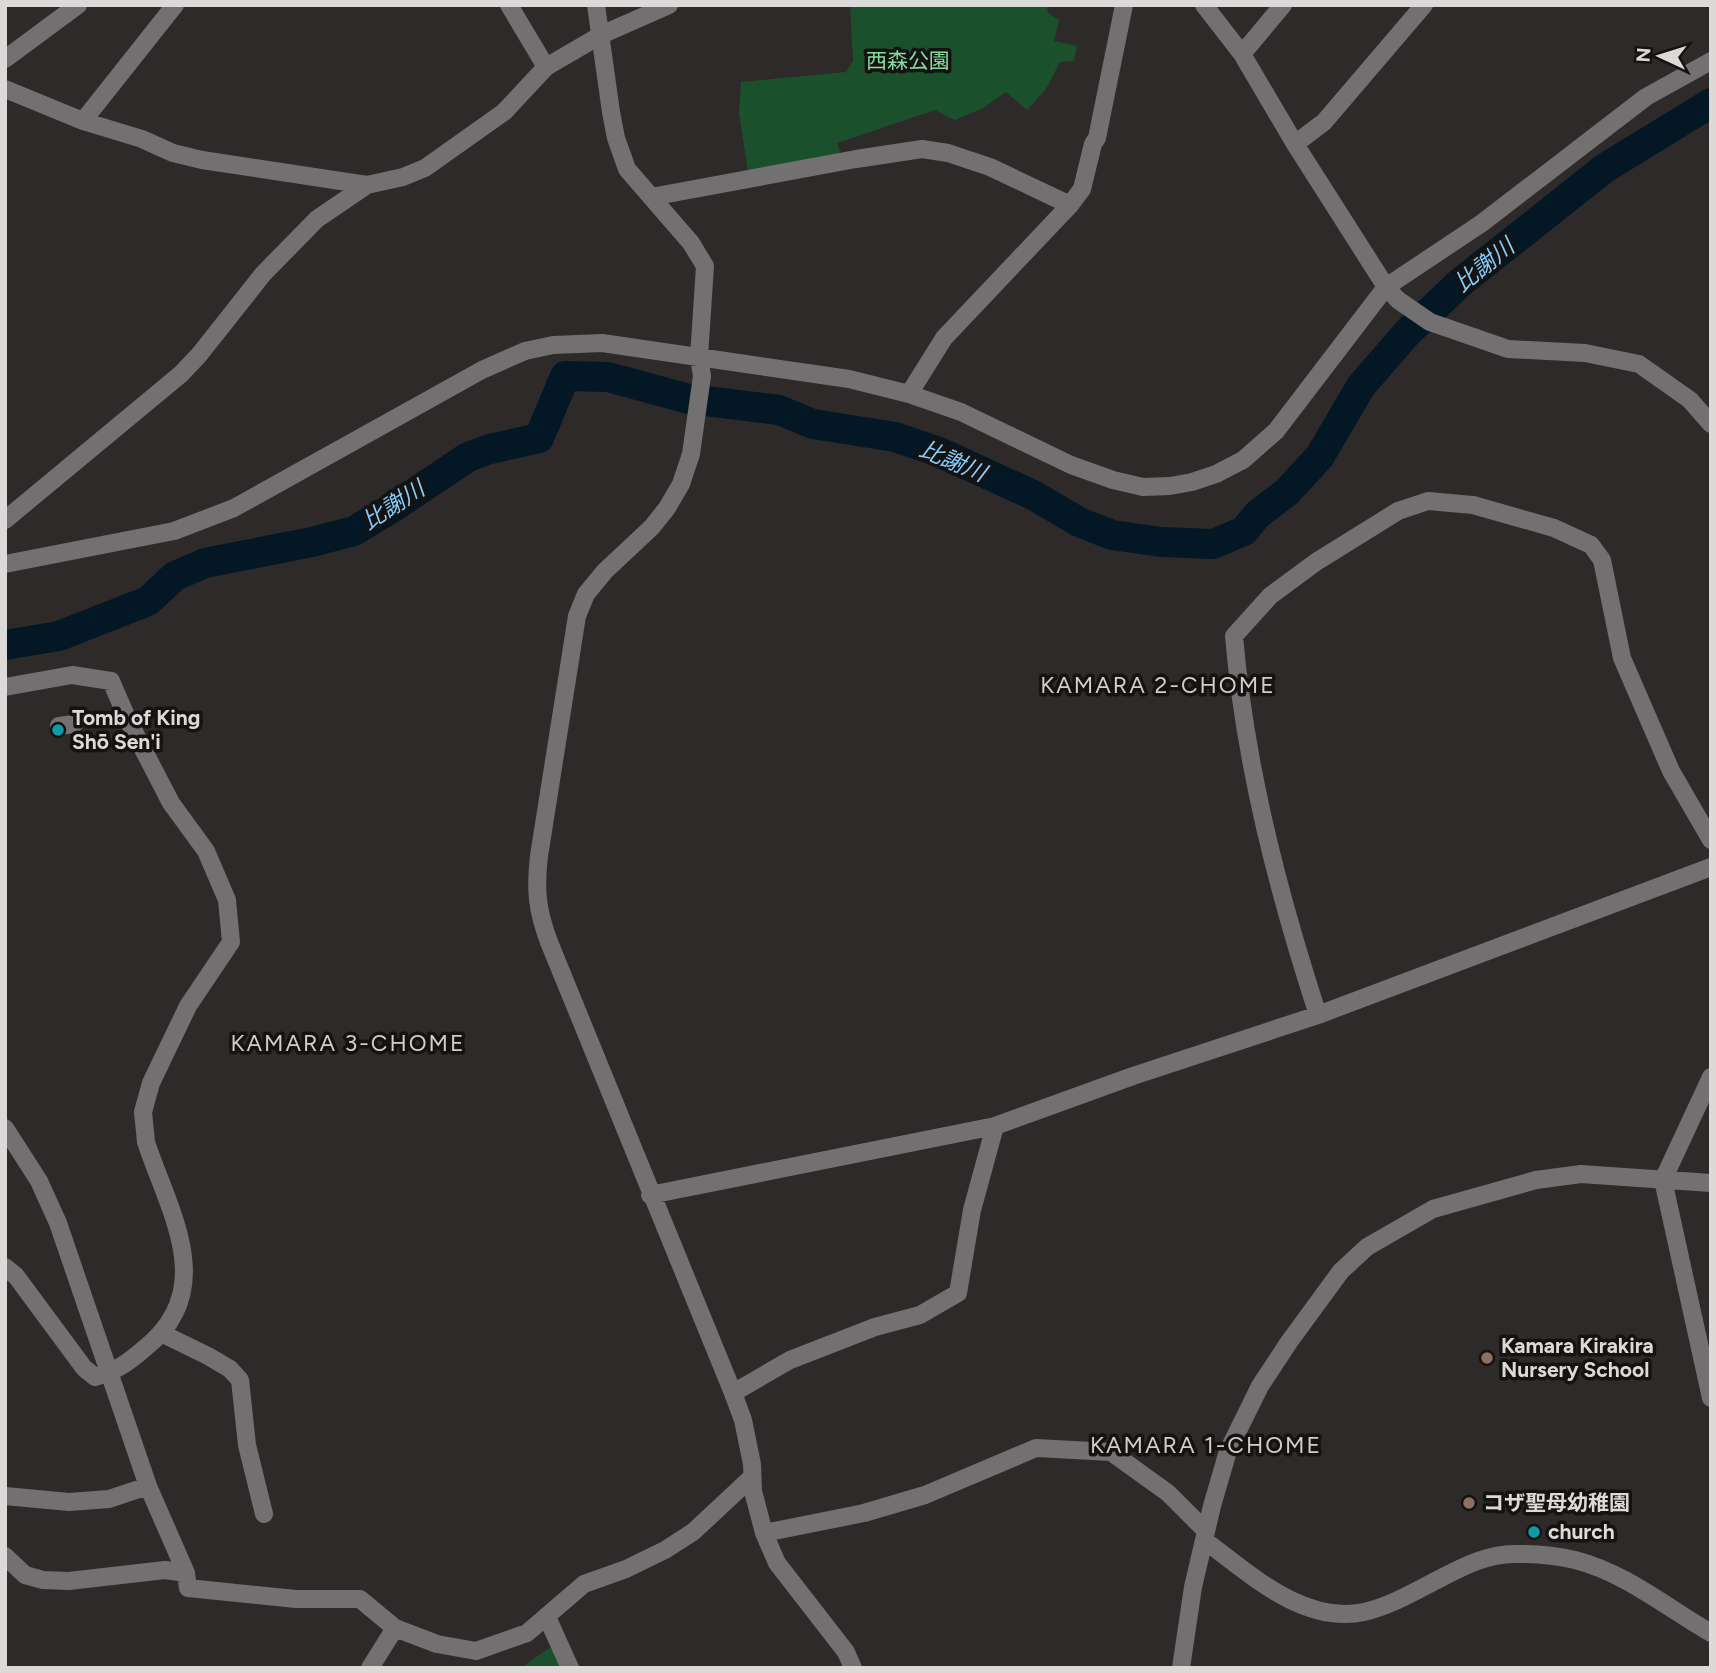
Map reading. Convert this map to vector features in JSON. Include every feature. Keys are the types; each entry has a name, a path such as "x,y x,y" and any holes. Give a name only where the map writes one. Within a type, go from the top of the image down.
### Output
{"street":[{"path":"5,59 78,5"},
{"path":"83,121 175,5"},
{"path":"509,5 546,66"},
{"path":"596,5 616,138 627,169 691,243 705,266 699,357 702,376 691,454 681,484 652,527 605,571 586,594 577,616 536,888 540,919 743,1420 752,1464 752,1491 764,1533 777,1563 846,1652 853,1668"},
{"path":"5,89 83,121 142,139 173,153 202,160 367,185 403,177 425,168 504,112 546,66 601,35 669,5"},
{"path":"909,394 944,338 1082,189 1093,144 1097,138 1124,5"},
{"path":"1204,5 1242,54 1295,144 1392,293 1430,321 1508,349 1585,353 1639,364 1690,400 1709,418"},
{"path":"1242,54 1283,5"},
{"path":"1295,144 1324,122 1424,5"},
{"path":"5,564 174,531 234,508 482,370 525,351 553,345 602,343 849,379 909,394 961,412 1070,465 1113,481 1143,487 1192,482 1216,474 1242,460 1276,431 1392,293 1646,97 1711,61"},
{"path":"651,197 922,149 948,153 990,167 1070,205"},
{"path":"5,520 181,374 262,274 286,249 317,219 367,185"},
{"path":"1318,1015 1291,932 1253,770 1238,685 1234,636 1270,596 1316,562 1398,511 1428,501 1473,505 1555,528 1591,545 1602,560 1622,658 1631,682 1671,771 1711,841"},
{"path":"5,687 72,675 111,681 171,803 206,851 227,900 231,942 188,1006 151,1083 144,1105 143,1128 146,1142 177,1221 185,1277 180,1306 163,1334 124,1366 110,1374 95,1377 84,1368 16,1276 5,1267"},
{"path":"650,1195 996,1126 1133,1076 1318,1015 1711,867"},
{"path":"1711,1077 1663,1180 1711,1398"},
{"path":"733,1393 790,1360 875,1327 920,1315 958,1293 972,1210 996,1126"},
{"path":"5,1128 39,1181 58,1223 148,1486 186,1573 188,1588 296,1600 360,1599 395,1628 437,1644 476,1651 527,1633 584,1584 626,1569 665,1550 693,1532 752,1477"},
{"path":"1181,1668 1193,1587 1228,1451 1260,1386 1320,1297 1341,1271 1367,1247 1433,1209 1536,1180 1581,1174 1711,1183"},
{"path":"163,1334 230,1369 240,1380 247,1445 264,1514"},
{"path":"764,1533 864,1513 925,1495 1037,1448 1111,1452 1168,1493 1205,1535 1265,1586 1319,1611 1362,1612 1389,1604 1494,1555 1517,1554 1574,1560 1596,1567 1622,1579 1711,1633"},
{"path":"5,1496 69,1502 109,1499 148,1486"},
{"path":"5,1556 25,1574 43,1580 69,1581 165,1570 186,1573"},
{"path":"547,1617 570,1668"},
{"path":"370,1668 395,1628"}],"path":[{"path":"66,725 128,720"}],"green space":[{"name":"西森公園","path":"850,5 1046,5 1049,14 1059,20 1054,41 1077,46 1074,61 1060,62 1046,89 1027,110 1006,92 983,108 955,120 935,110 837,143 843,161 749,178 739,113 741,82 846,72 853,61"},
{"path":"563,1638 571,1668 521,1668"}],"waterway":[{"name":"比謝川","path":"5,645 59,636 148,601 175,576 205,563 354,531 468,457 539,438 565,376 608,377 689,399 779,410 813,424 895,437 939,452 1033,495 1079,522 1112,535 1161,542 1213,544 1244,531 1258,514 1287,492 1320,456 1361,386 1408,332 1461,282 1605,168 1711,103"}],"place":[{"name":"Tomb of King Shō Sen'i","path":"58,730"},
{"name":"Kamara Kirakira Nursery School","path":"1487,1358"},
{"name":"コザ聖母幼稚園","path":"1469,1503"},
{"name":"church","path":"1534,1532"}],"district":[{"name":"KAMARA 2-CHOME","path":"1158,685"},
{"name":"KAMARA 3-CHOME","path":"348,1043"},
{"name":"KAMARA 1-CHOME","path":"1206,1445"}]}
